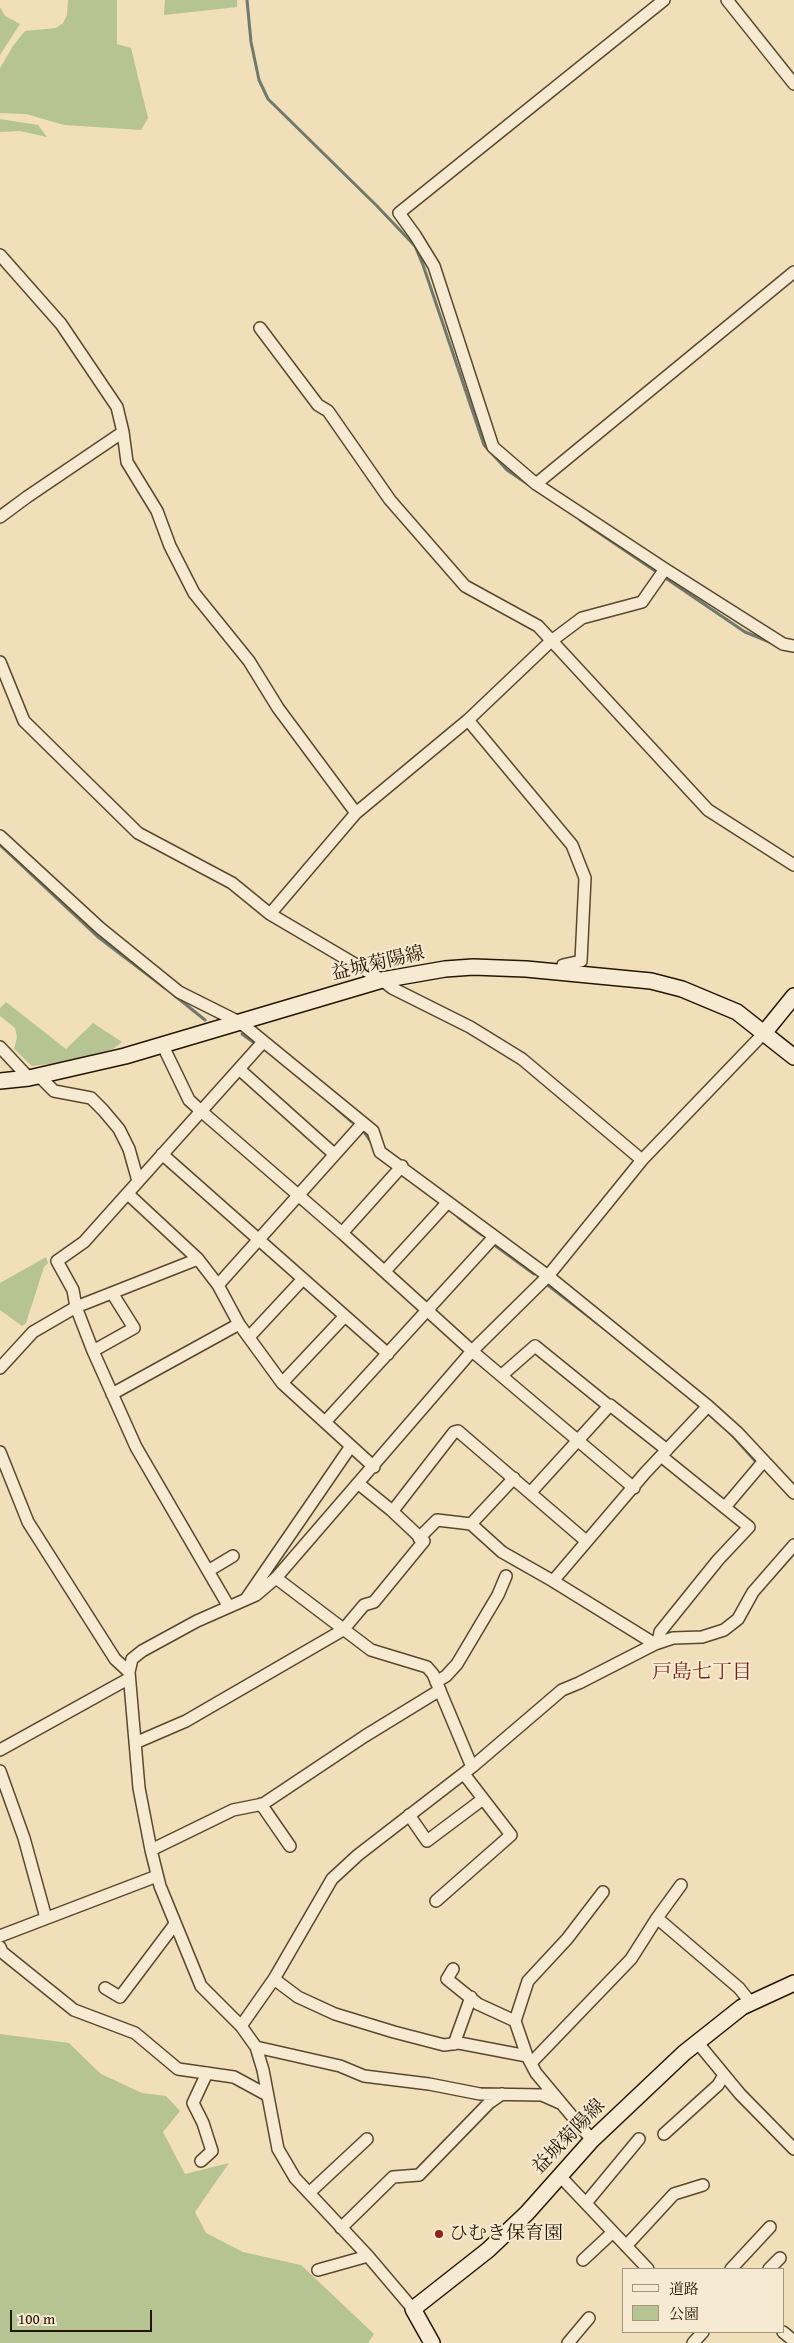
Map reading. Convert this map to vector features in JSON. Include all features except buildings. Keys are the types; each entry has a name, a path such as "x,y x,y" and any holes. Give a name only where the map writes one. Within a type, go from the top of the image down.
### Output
{"main road":[{"name":"益城菊陽線","path":"0,1081 34,1077 163,1046 382,980 445,969 473,967 650,981 682,989 737,1012 794,1057"},
{"path":"764,1033 791,1004"},
{"name":"益城菊陽線","path":"413,2309 488,2250 527,2212 592,2140 696,2042 722,2021 751,2003 794,1983"},
{"path":"413,2309 432,2343"}],"street":[{"path":"664,0 399,213 434,266 493,447 536,484 662,573 783,644 794,646"},
{"path":"727,0 794,84"},
{"path":"0,255 61,324 116,407 123,432 127,462 156,512 170,546 194,593 249,661 278,708 356,814"},
{"path":"536,484 794,272"},
{"path":"260,328 318,405 328,411 390,500 465,586 538,626 550,642 708,810 794,865"},
{"path":"0,517 123,432"},
{"path":"270,914 356,814 468,720 550,642 582,618 642,602 662,573"},
{"path":"0,662 24,721 138,833 232,883 270,914 382,980 392,988 470,1027 522,1060 642,1160"},
{"path":"468,720 572,845 585,878 581,961 563,965 563,973"},
{"path":"0,836 100,928 179,992 240,1023 373,1131 380,1152 402,1166 548,1276 708,1406 738,1434 762,1462 794,1493"},
{"path":"413,2309 368,2256 295,2178 278,2149 264,2070 256,2047 241,2026 201,1986 157,1876 151,1850 139,1788 128,1676 132,1659 142,1651 256,1595 276,1578 472,1352 548,1276 642,1160 764,1033"},
{"path":"229,1607 136,1447 93,1351 76,1307 73,1290 56,1261 84,1242 263,1042"},
{"path":"163,1046 190,1100 201,1111 342,1233 472,1352 502,1375 634,1488"},
{"path":"0,1047 34,1077 54,1091 91,1098 119,1129 130,1149 138,1181"},
{"path":"239,1069 334,1154"},
{"path":"218,1285 363,1123"},
{"path":"162,1154 388,1354"},
{"path":"342,1233 402,1166"},
{"path":"128,1194 198,1259 218,1285 239,1324 282,1383 374,1467"},
{"path":"384,1271 448,1202"},
{"path":"325,1422 494,1237"},
{"path":"0,1368 33,1332 76,1307 198,1259"},
{"path":"248,1337 303,1279"},
{"path":"93,1351 134,1328 112,1293"},
{"path":"282,1383 345,1316"},
{"path":"112,1394 239,1324"},
{"path":"502,1375 535,1346 608,1406"},
{"path":"531,1492 608,1406 612,1404 664,1453 749,1527 718,1560 660,1632 656,1644"},
{"path":"553,1581 586,1541 708,1406"},
{"path":"390,1510 395,1508 454,1432 458,1431 586,1541"},
{"path":"245,1600 351,1446"},
{"path":"0,1452 3,1472 28,1522 115,1659 128,1676"},
{"path":"725,1507 762,1462"},
{"path":"471,1524 514,1478"},
{"path":"135,1743 186,1721 343,1630 364,1605 374,1602 424,1542 359,1484"},
{"path":"419,1538 437,1520 471,1524 502,1552 656,1644"},
{"path":"241,2026 274,1980 332,1880 358,1855 468,1771 562,1690 656,1644 673,1638 702,1637 724,1630 738,1619 753,1592 794,1545"},
{"path":"208,1571 233,1556"},
{"path":"151,1850 232,1810 261,1804 438,1686 457,1664 498,1596 506,1576"},
{"path":"276,1578 371,1650 427,1667 438,1686 468,1771 483,1799 511,1835 436,1901"},
{"path":"1,1747 128,1676"},
{"path":"0,1770 24,1838 46,1918"},
{"path":"409,1815 426,1841 483,1799"},
{"path":"261,1804 290,1846"},
{"path":"0,1936 157,1876"},
{"path":"529,2060 631,1959 681,1885"},
{"path":"592,2140 560,2103 529,2060 515,2021 528,1981 567,1939 603,1892"},
{"path":"657,1918 739,1988 751,2003"},
{"path":"105,1988 120,1998 175,1924"},
{"path":"0,1947 2,1952 74,2010 135,2033 178,2069 234,2078 267,2095"},
{"path":"453,1969 447,1980 478,2004 515,2021"},
{"path":"274,1980 298,1997 334,2014 444,2045 454,2044 529,2060"},
{"path":"454,2044 471,1997"},
{"path":"696,2042 724,2075 794,2149"},
{"path":"256,2047 340,2066 364,2076 430,2084 480,2094 542,2095 560,2103"},
{"path":"201,2161 212,2151 203,2123 193,2103 207,2073"},
{"path":"664,2134 718,2084 724,2075"},
{"path":"341,2228 393,2177 418,2175 489,2103 502,2094"},
{"path":"309,2193 367,2139"},
{"path":"586,2203 639,2139"},
{"path":"559,2175 647,2268"},
{"path":"626,2246 674,2194 703,2185"},
{"path":"732,2268 770,2226"},
{"path":"583,2260 613,2232"},
{"path":"318,2270 368,2256"},
{"path":"770,2268 780,2258"},
{"path":"568,2343 588,2318"},
{"path":"693,2343 702,2333"},
{"path":"784,2333 794,2341"}],"green space":[{"path":"68,0 117,0 117,44 131,48 148,118 141,130 64,125 26,114 0,113 0,68 13,46 25,31 56,28 63,23 67,15"},
{"path":"165,0 237,0 237,7 164,15"},
{"path":"0,7 5,16 20,24 0,55"},
{"path":"0,119 38,125 47,137 20,131 0,132"},
{"path":"6,1002 66,1049 93,1023 122,1042 113,1049 65,1062 32,1066 14,1049 17,1037 15,1028 0,1016 0,1008"},
{"path":"46,1257 48,1263 44,1267 26,1323 22,1326 0,1310 0,1283"},
{"path":"0,2034 69,2043 101,2074 142,2093 166,2096 180,2111 163,2132 185,2174 229,2163 195,2212 206,2233 243,2252 301,2265 374,2334 368,2343 0,2343"}],"waterway":[{"path":"247,0 251,42 259,80 268,99 415,246 484,445 507,470 529,485"},
{"path":"580,520 745,632 772,643"},
{"path":"0,845 98,937 165,988"},
{"path":"174,995 205,1020"},
{"path":"242,1034 253,1042"},
{"path":"336,1108 352,1122"},
{"path":"364,1132 371,1142"},
{"path":"458,1217 482,1235"},
{"path":"493,1244 534,1274"},
{"path":"545,1283 605,1329"},
{"path":"731,1434 756,1462"}],"place":[{"name":"ひむき保育園","path":"439,2234"}],"district":[{"name":"戸島七丁目","path":"702,1673"}]}
